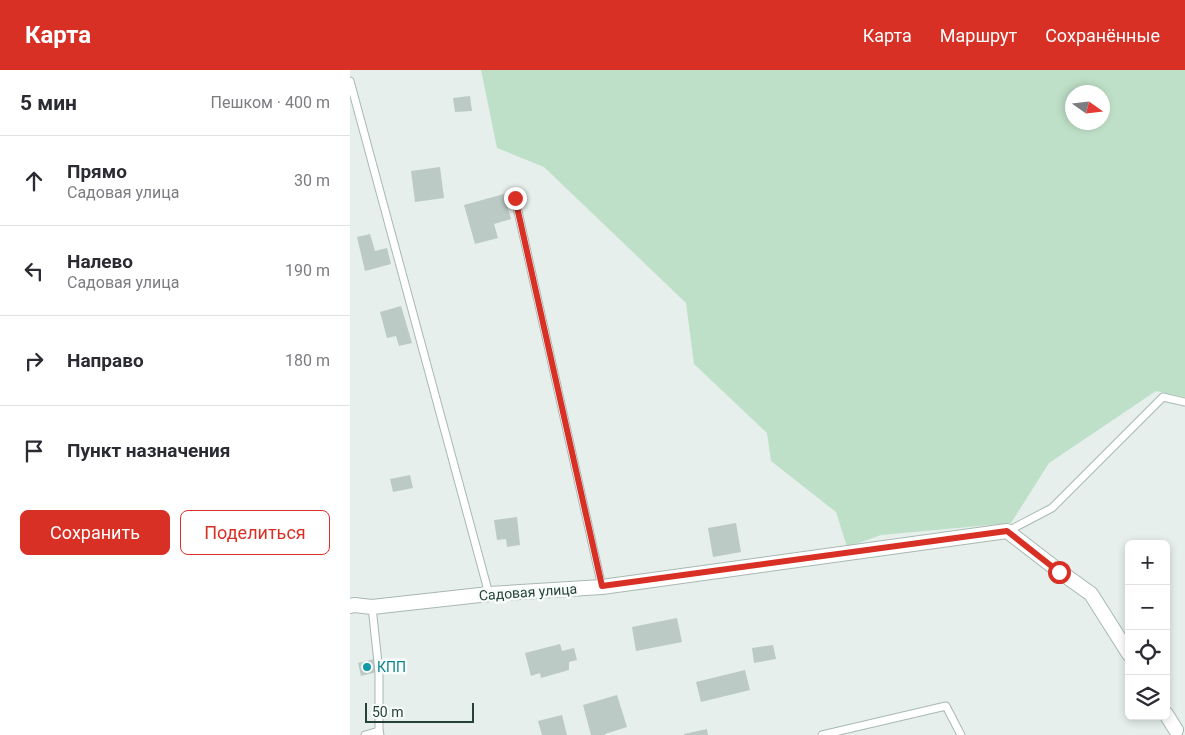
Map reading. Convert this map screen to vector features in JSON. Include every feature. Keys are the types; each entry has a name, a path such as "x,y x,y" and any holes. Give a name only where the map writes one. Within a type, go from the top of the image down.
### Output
{"street":[{"name":"Садовая улица","path":"351,603 372,606 489,594 602,586 1007,531"},
{"path":"1007,531 1059,572 1091,594 1125,648"},
{"path":"1170,720 1176,730"}],"lane":[{"path":"350,81 489,594"},
{"path":"515,198 602,586"},
{"path":"1007,531 1052,508 1163,398 1185,402"},
{"path":"365,735 379,733 379,672 372,606"},
{"path":"822,735 946,706 961,735"}],"green space":[{"path":"481,70 1185,70 1185,397 1156,391 1049,463 1011,523 881,535 847,547 836,512 771,461 767,433 694,364 686,303 544,167 497,148"}],"building":[{"path":"470,96 472,111 455,112 453,98"},
{"path":"440,167 444,198 415,202 411,171"},
{"path":"504,194 511,219 494,224 498,238 475,244 464,205"},
{"path":"370,234 375,251 387,248 391,264 365,271 357,237"},
{"path":"401,306 412,343 399,346 396,336 387,338 380,312"},
{"path":"410,475 413,488 393,492 390,479"},
{"path":"517,517 520,545 507,547 506,539 497,540 494,520"},
{"path":"736,523 741,552 713,557 708,528"},
{"path":"677,618 682,642 636,651 632,627"},
{"path":"560,644 562,651 574,648 577,660 569,662 569,670 541,678 540,673 531,676 525,653"},
{"path":"773,645 776,659 754,663 752,648"},
{"name":"КПП","path":"374,659 377,672 361,676 358,663"},
{"path":"745,670 750,690 701,702 696,682"},
{"path":"617,695 627,727 605,735 591,735 583,705"},
{"path":"562,715 567,735 542,735 538,721"},
{"path":"707,729 708,735 684,735 684,734"}],"place":[{"name":"КПП","path":"367,667"}],"route":[{"path":"515,198 602,586 1007,531 1059,572"}]}
